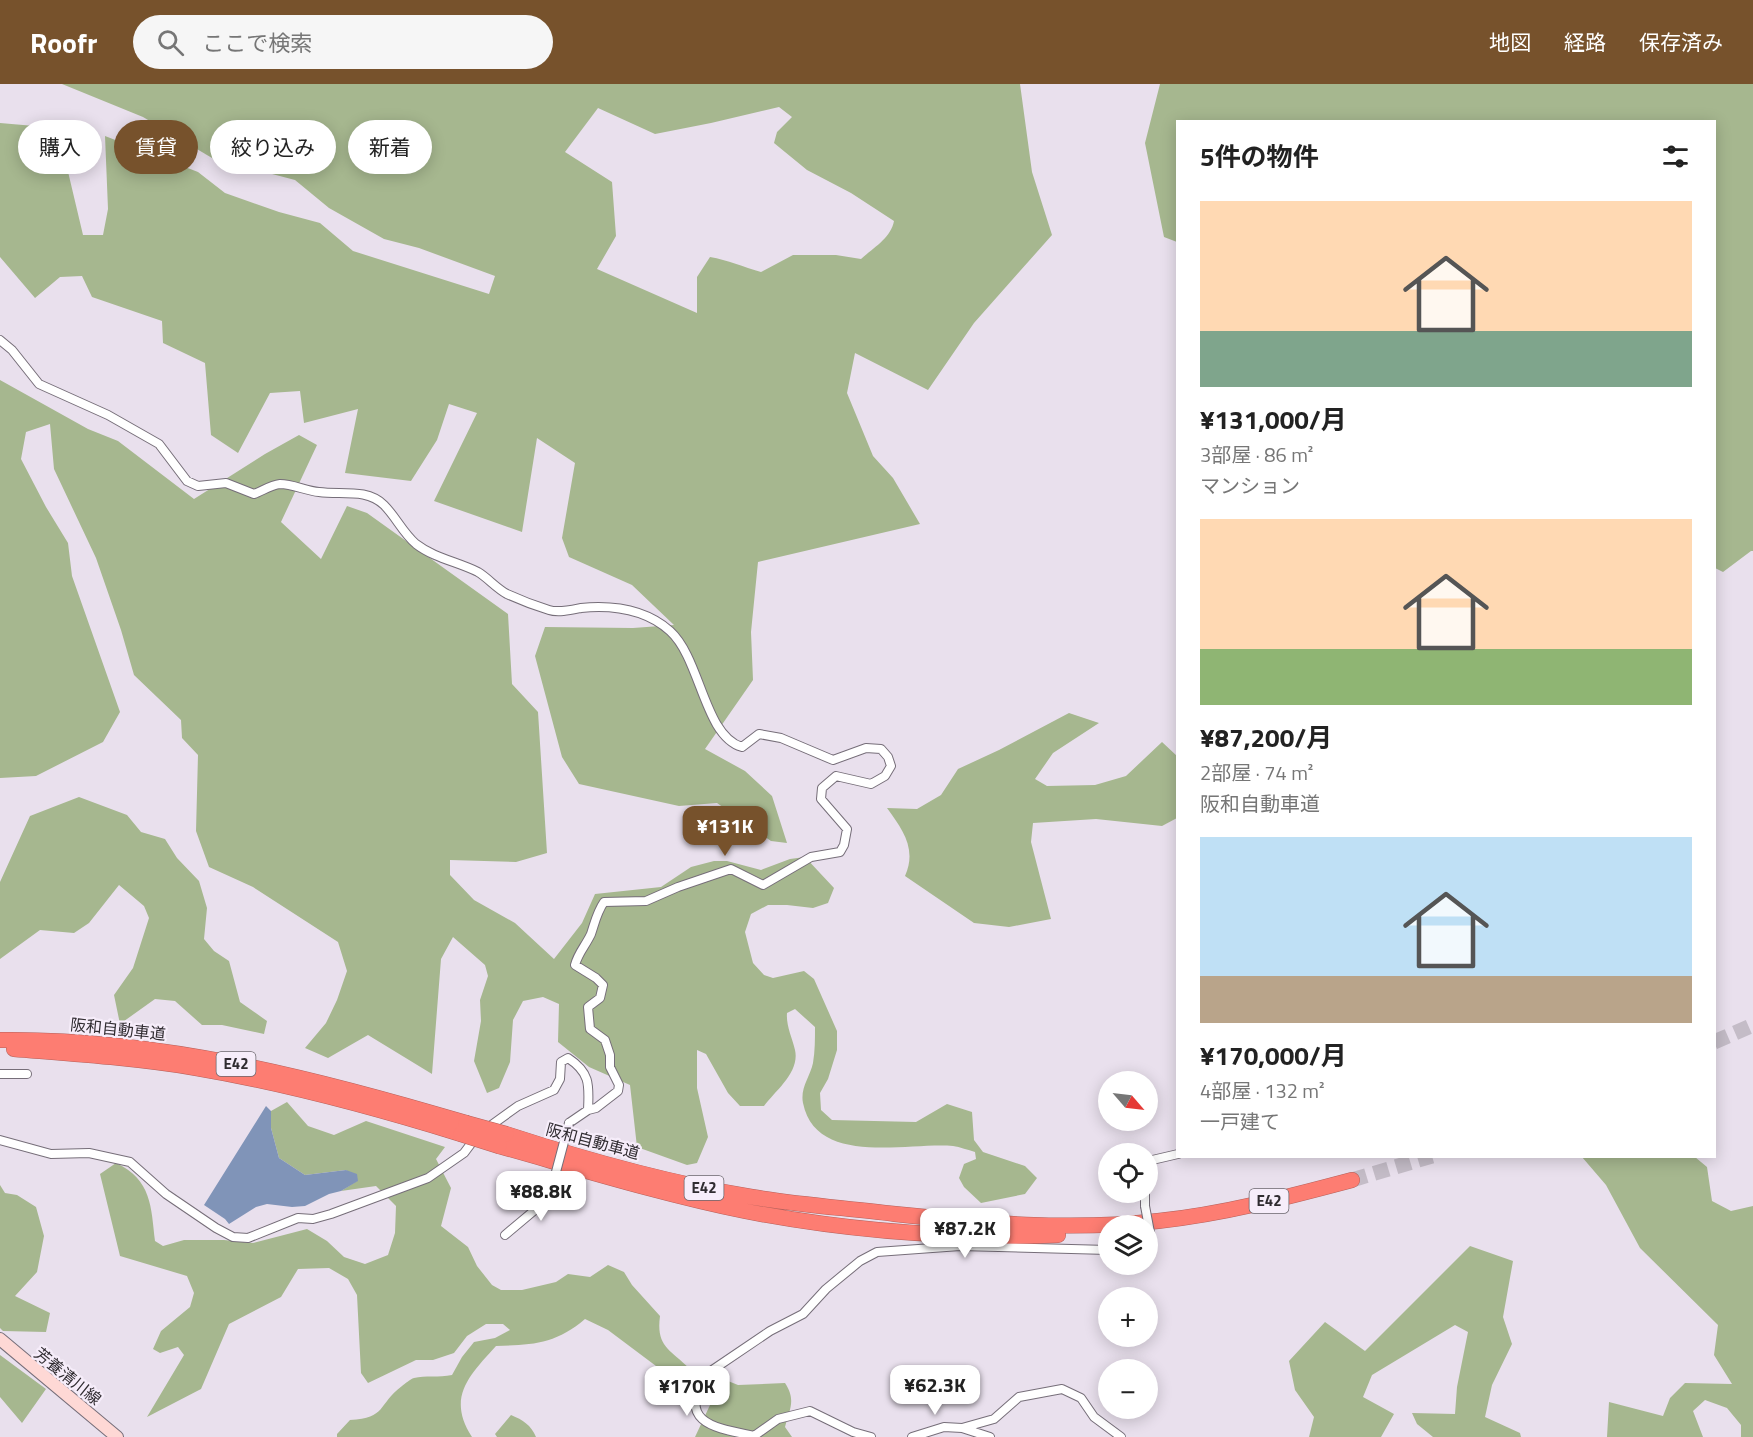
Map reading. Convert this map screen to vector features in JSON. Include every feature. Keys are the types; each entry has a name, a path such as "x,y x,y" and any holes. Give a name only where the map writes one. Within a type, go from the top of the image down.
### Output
{"highway":[{"name":"阪和自動車道","path":"0,1040 55,1040 95,1044 219,1061 320,1083 464,1129 745,1211 801,1221 904,1233 1036,1236 1098,1231"},
{"name":"阪和自動車道","path":"0,1048 196,1068 464,1129"},
{"name":"阪和自動車道","path":"643,1180 763,1199 1019,1225 1105,1225 1185,1218"},
{"name":"阪和自動車道","path":"1158,1222 1269,1202 1352,1180"}],"main road":[{"name":"芳養清川線","path":"0,1339 117,1437"}],"street":[{"path":"0,340 12,350 39,384 108,415 159,444 187,481 198,486 226,483 254,494 278,484 319,492 356,493 373,498 384,505 417,545 478,573 507,594 552,611 603,606 619,608 648,617 670,631 682,645 700,682 717,728 727,740 738,746 742,747 759,734 781,738 833,760 866,748 881,749 888,757 891,766 885,776 871,784 836,776 822,788 821,799 847,829 840,852 811,857 763,885 731,869 678,887 646,901 604,902 597,911 591,933 575,965 603,985 600,998 588,1007 588,1019 590,1029 605,1040 610,1067 619,1085 618,1091 596,1108 588,1110 569,1123 552,1187 536,1209 506,1234"},
{"path":"0,1140 51,1154 89,1153 130,1162 166,1194 216,1228 233,1237 248,1238 298,1218 313,1218 331,1214 428,1178 464,1153 475,1138 518,1106 554,1090 560,1079 561,1062 568,1058 589,1081 588,1110"},
{"path":"0,1074 27,1074"},
{"path":"1158,1159 1176,1154"},
{"path":"871,1437 850,1435 810,1411 778,1419 754,1436 712,1427 704,1422 697,1408 698,1386 705,1375 770,1331 803,1314 826,1289 860,1261 877,1252 960,1246 1098,1250"},
{"path":"962,1428 994,1419 1019,1397 1062,1389 1081,1398 1094,1417 1121,1437"},
{"path":"912,1437 944,1427 962,1428 990,1437"}],"green space":[{"path":"62,84 1020,84 1032,172 1052,235 974,323 928,390 855,353 847,393 873,456 893,478 920,524 758,562 751,632 753,680 705,749 745,771 772,796 787,843 771,841 717,803 679,806 579,784 562,757 535,656 545,627 633,628 674,625 632,585 569,557 562,538 575,463 537,438 522,532 434,501 477,413 449,404 437,440 411,481 345,473 358,409 304,423 300,391 270,393 238,453 211,435 205,363 163,343 162,321 92,297 82,276 60,277 35,298 0,257 0,123 18,125 18,174 69,174 83,235 103,235 108,209 105,136 114,139 114,174 198,174 198,172 225,193 279,212 320,223 353,251 489,294 495,276 419,248 384,239 329,208 295,180 272,174 336,174 336,120 210,120 210,157 198,150 198,120 148,120","holes":["779,107 792,117 777,132 774,143 807,170 851,193 894,221 885,238 861,259 836,255 793,255 761,272 710,257 697,277 697,313 597,269 616,236 612,182 565,152 598,108 655,134"]},
{"path":"1160,84 1753,84 1753,551 1723,572 1716,568 1716,120 1176,120 1176,242 1164,237 1145,143"},
{"path":"0,380 88,429 118,441 194,499 299,435 317,445 281,522 321,559 347,506 367,513 508,614 512,684 538,712 547,853 516,862 450,860 450,875 474,900 515,923 554,959 582,923 595,894 661,887 691,867 714,861 727,861 761,870 790,859 805,857 834,888 828,903 813,908 768,905 751,914 745,932 753,963 764,975 773,978 804,971 814,979 837,1031 837,1050 828,1079 820,1093 821,1110 832,1120 916,1122 947,1104 972,1112 974,1140 983,1152 1025,1166 1037,1178 1025,1194 981,1203 964,1187 959,1178 964,1164 976,1159 975,1152 953,1146 866,1147 844,1144 825,1136 811,1123 802,1098 813,1063 815,1027 795,1009 787,1013 788,1027 795,1050 794,1066 786,1080 764,1106 740,1106 728,1093 706,1054 697,1050 697,1088 708,1137 697,1163 687,1165 637,1147 630,1085 589,1067 558,1042 559,1004 543,997 523,1001 513,1020 510,1062 499,1088 487,1093 474,1061 481,1021 480,1000 488,976 485,965 453,937 441,959 432,1074 368,1035 328,1058 305,1048 326,1023 347,971 338,942 253,887 209,867 196,831 198,755 182,738 181,720 134,675 96,558 54,469 50,424 26,432 21,459 68,543 72,576 120,712 103,742 36,776 0,778"},
{"path":"1069,713 1099,723 1053,753 1035,779 1047,786 1095,785 1126,776 1162,742 1176,755 1176,819 1162,826 1096,819 1033,823 1031,842 1051,919 1009,927 974,923 905,876 910,857 909,848 903,832 887,808 917,809 941,795 958,769"},
{"path":"79,797 127,815 141,832 165,839 177,858 199,881 207,908 204,939 214,951 229,961 240,1002 267,1021 264,1034 222,1025 202,1025 175,1001 155,999 120,1024 114,995 133,968 149,918 144,906 119,885 89,923 74,933 40,930 0,959 0,882 30,816"},
{"path":"287,1102 308,1126 334,1135 366,1121 445,1147 436,1159 451,1188 441,1226 468,1247 477,1266 492,1285 501,1290 522,1290 556,1282 568,1274 590,1277 608,1265 624,1272 632,1285 660,1316 662,1341 689,1368 684,1374 664,1372 608,1330 585,1319 564,1334 543,1342 496,1346 470,1377 461,1398 464,1423 472,1437 337,1437 337,1434 350,1420 370,1417 376,1413 394,1393 411,1379 452,1375 474,1342 495,1338 510,1330 503,1324 486,1324 467,1336 454,1353 433,1360 416,1360 368,1383 361,1373 357,1295 348,1279 329,1268 298,1269 281,1297 229,1324 201,1389 147,1417 184,1355 178,1347 160,1353 153,1349 161,1331 190,1307 194,1293 187,1276 120,1256 100,1174 116,1163 128,1170 143,1186 148,1196 155,1241 163,1246 184,1240 253,1243 307,1229 327,1241 344,1257 365,1264 388,1255 395,1233 396,1206 376,1186 341,1191 357,1181 346,1170 305,1175 279,1158 271,1128 271,1111"},
{"path":"1583,1158 1696,1158 1707,1167 1712,1201 1731,1211 1753,1206 1753,1437 1741,1437 1741,1425 1727,1408 1705,1400 1693,1411 1703,1437 1607,1437 1609,1402 1663,1416 1670,1398 1685,1383 1732,1384 1714,1355 1718,1325 1640,1248 1606,1185"},
{"path":"0,1185 5,1193 17,1195 36,1207 44,1236 37,1272 15,1296 50,1313 46,1332 3,1331 0,1328"},
{"path":"1470,1246 1513,1261 1503,1317 1512,1344 1492,1385 1485,1417 1520,1433 1521,1437 1433,1437 1417,1424 1412,1413 1455,1414 1457,1387 1468,1332 1455,1325 1372,1375 1363,1397 1394,1414 1381,1437 1309,1437 1314,1417 1295,1390 1289,1361 1325,1322 1365,1351"},
{"path":"0,1355 46,1389 22,1423 0,1397"},
{"path":"728,1381 738,1385 785,1383 791,1399 785,1427 792,1437 695,1437 718,1388"},
{"path":"511,1415 526,1423 536,1437 497,1437 495,1434"}],"water":[{"path":"266,1106 271,1111 271,1128 279,1158 305,1175 346,1170 357,1174 358,1181 305,1206 267,1204 256,1207 229,1224 204,1205"}],"tunnel":[{"path":"1716,1041 1753,1025"},
{"path":"1352,1180 1425,1158"}]}
